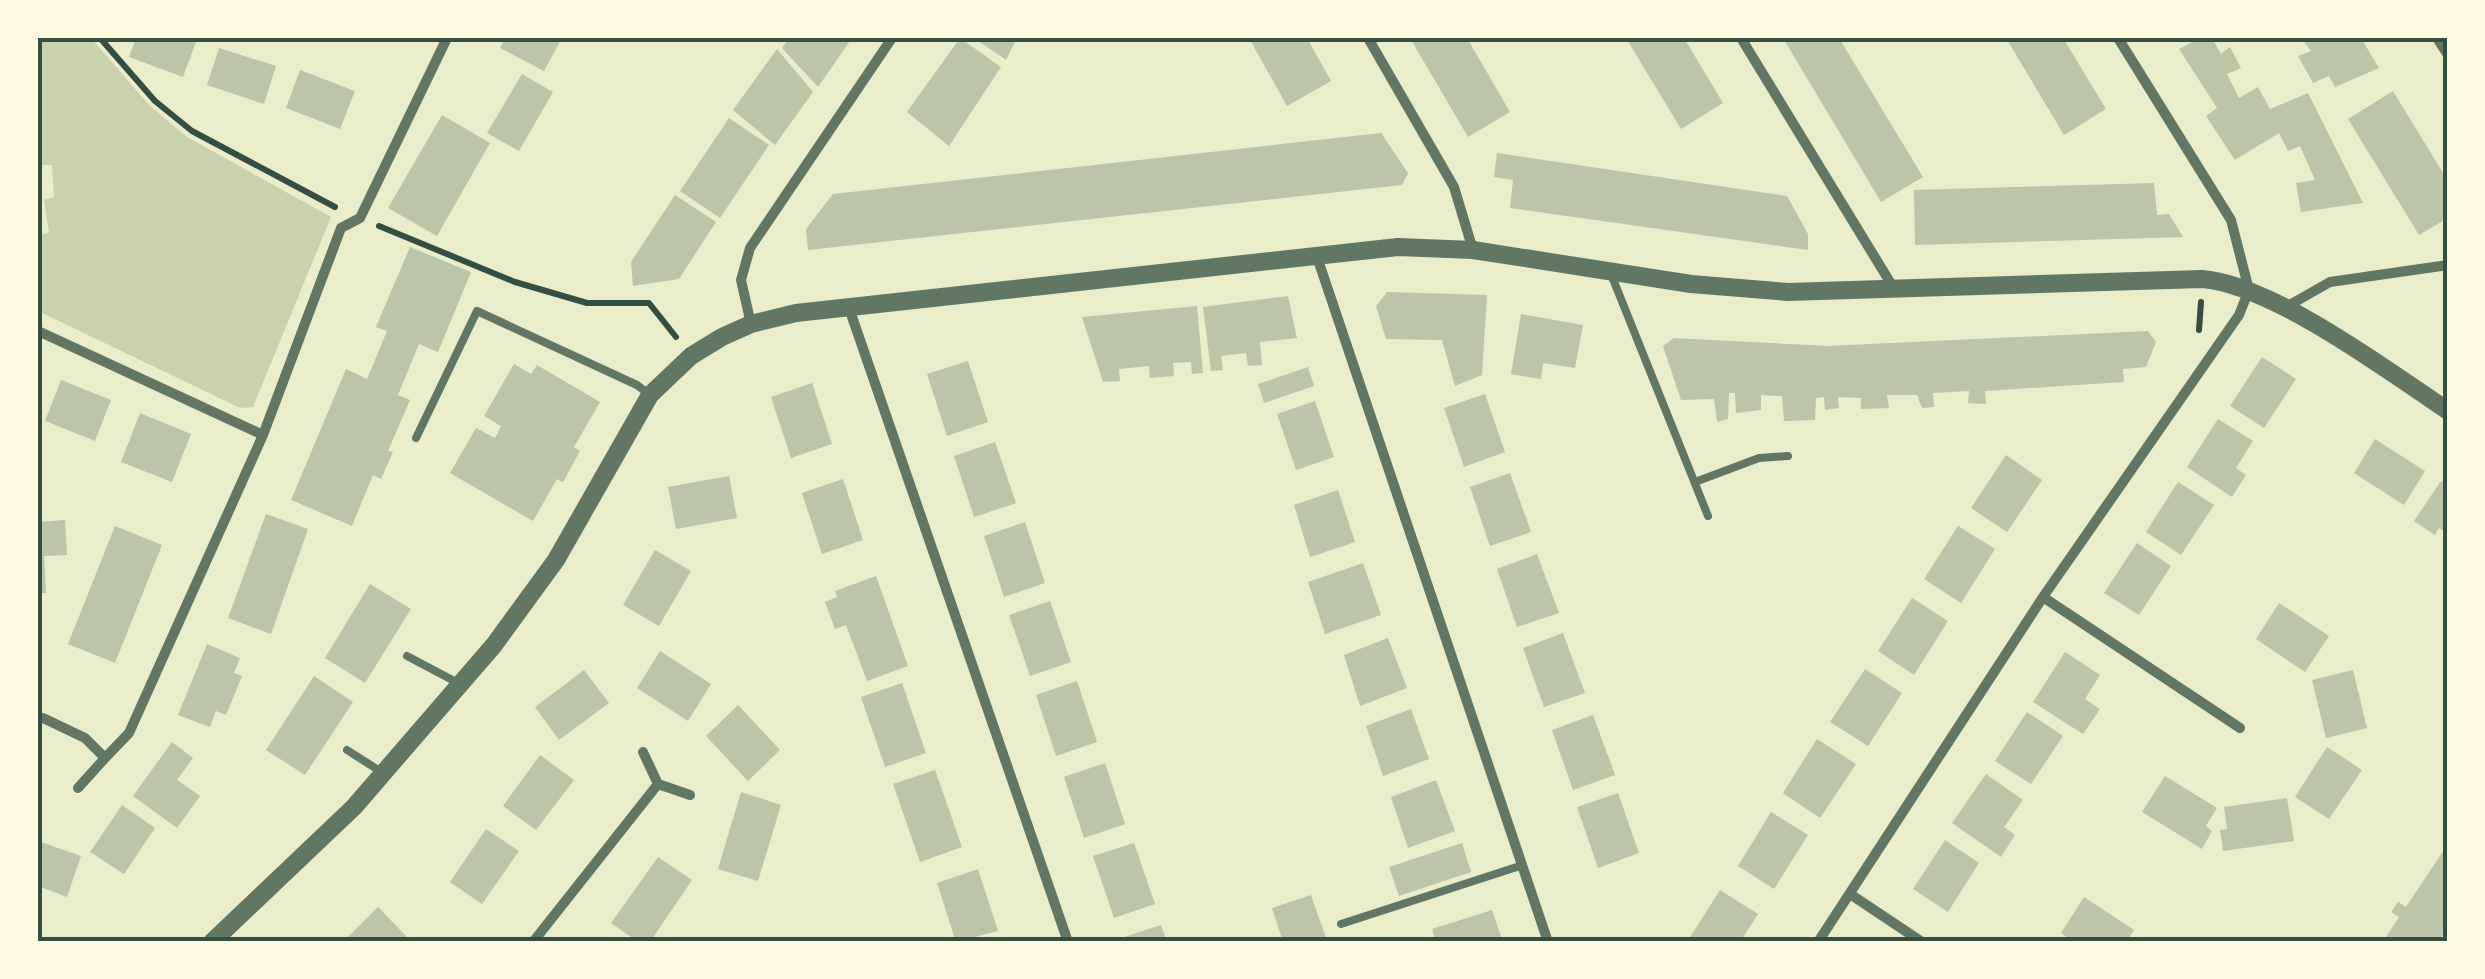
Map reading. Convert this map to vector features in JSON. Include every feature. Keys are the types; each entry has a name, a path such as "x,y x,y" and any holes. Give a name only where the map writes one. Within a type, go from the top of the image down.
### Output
{"street":[{"path":"78,788 129,733 262,435 341,228 360,218 446,40 429,38"},
{"path":"750,324 741,280 750,248 892,38"},
{"path":"1368,38 1454,187 1473,250"},
{"path":"1741,38 1892,287"},
{"path":"1818,942 2043,596 2239,316 2249,290 2231,220 2118,38"},
{"path":"2437,38 2448,55"},
{"path":"212,942 354,807 460,684 556,560 650,395 691,356 750,324 849,308 1398,246 1473,250 1691,284 1788,292 2202,279 2249,290 2286,307 2448,411"},
{"path":"1316,253 1548,942"},
{"path":"2286,307 2330,282 2448,265"},
{"path":"849,308 1068,942"},
{"path":"38,331 262,435"},
{"path":"2043,596 2240,728"},
{"path":"43,718 85,738 105,758"},
{"path":"643,752 658,784 690,794"},
{"path":"534,942 658,784"},
{"path":"1850,894 1922,942"}],"lane":[{"path":"1610,270 1708,516"},
{"path":"416,438 477,311 637,385 650,395"},
{"path":"1694,482 1760,458 1788,456"},
{"path":"407,656 460,684"},
{"path":"347,750 383,773"},
{"path":"1340,924 1523,864"}],"path":[{"path":"100,38 155,101 192,131 304,194 515,282 587,303 649,303 691,356"}],"green space":[{"path":"38,38 91,38 150,106 187,137 331,217 253,407 240,408 38,311 38,235 49,233 44,200 54,197 52,165 42,165"}],"building":[{"path":"136,38 197,39 183,77 129,57"},
{"path":"505,38 562,38 544,71 500,48"},
{"path":"789,38 852,38 818,87 782,48"},
{"path":"960,38 1001,67 949,146 907,112"},
{"path":"974,38 1017,38 1006,60"},
{"path":"1249,38 1307,38 1331,81 1287,106"},
{"path":"1410,38 1467,38 1510,112 1468,137"},
{"path":"1626,38 1684,38 1723,103 1681,129"},
{"path":"1783,38 1839,38 1923,177 1881,202"},
{"path":"2006,38 2063,38 2106,109 2064,135"},
{"path":"2200,38 2212,38 2221,54 2230,47 2241,68 2227,74 2239,98 2258,87 2270,109 2308,93 2363,203 2301,212 2296,183 2315,180 2300,146 2288,151 2279,133 2235,160 2206,116 2217,108 2179,49"},
{"path":"2301,38 2361,38 2379,68 2335,87 2329,76 2313,83 2298,56 2311,51"},
{"path":"219,48 276,66 264,104 207,85"},
{"path":"777,49 813,92 775,145 733,110"},
{"path":"300,70 355,91 340,129 286,108"},
{"path":"522,74 553,92 519,151 487,133"},
{"path":"2393,91 2448,181 2448,218 2419,235 2348,119"},
{"path":"442,115 490,143 437,236 388,208"},
{"path":"729,118 769,145 720,218 680,191"},
{"path":"1381,133 1408,173 1402,185 808,250 806,229 833,194"},
{"path":"1497,153 1787,196 1808,234 1808,250 1510,208 1513,180 1494,177"},
{"path":"2154,183 2157,215 2169,214 2183,237 1915,245 1914,190"},
{"path":"675,195 716,222 679,279 633,286 631,262"},
{"path":"410,247 471,272 438,352 419,344 398,395 410,400 388,451 393,452 381,479 373,475 352,526 291,500 346,369 367,379 387,331 376,327"},
{"path":"1387,292 1487,295 1482,375 1455,386 1442,340 1386,339 1376,306"},
{"path":"1288,296 1297,338 1260,342 1262,365 1248,366 1246,353 1221,356 1223,370 1211,371 1203,307"},
{"path":"1197,306 1203,373 1192,374 1191,362 1173,363 1174,376 1150,378 1149,366 1119,369 1120,381 1103,382 1082,317"},
{"path":"1521,314 1583,325 1575,368 1543,363 1541,379 1511,374"},
{"path":"2148,331 2156,342 2146,367 2123,369 2124,382 1985,391 1986,404 1968,403 1969,391 1933,393 1934,407 1922,408 1917,395 1887,395 1889,408 1861,409 1861,398 1838,397 1839,408 1825,410 1824,397 1816,398 1815,420 1784,421 1782,396 1761,395 1761,410 1736,413 1735,393 1729,393 1728,419 1717,422 1714,399 1681,400 1663,346 1674,338 1828,346"},
{"path":"2262,357 2296,379 2264,428 2230,406"},
{"path":"968,361 988,422 947,436 927,374"},
{"path":"514,364 531,374 537,365 600,402 574,447 580,451 563,482 557,479 533,521 450,473 476,428 495,438 501,426 484,416"},
{"path":"1308,367 1314,386 1264,403 1258,384"},
{"path":"61,380 111,400 95,441 45,421"},
{"path":"812,383 832,444 791,458 771,397"},
{"path":"1485,394 1505,452 1464,467 1444,408"},
{"path":"1315,401 1334,457 1296,470 1277,414"},
{"path":"140,413 191,434 172,482 121,462"},
{"path":"2218,419 2253,441 2236,468 2246,475 2232,497 2187,467"},
{"path":"2375,439 2425,471 2404,505 2354,473"},
{"path":"995,442 1016,503 974,517 954,456"},
{"path":"2006,455 2042,480 2007,532 1971,508"},
{"path":"1510,473 1531,532 1490,546 1470,487"},
{"path":"729,476 737,518 676,529 668,487"},
{"path":"843,479 863,540 822,554 802,493"},
{"path":"2441,481 2448,485 2448,534 2439,528 2435,535 2414,521"},
{"path":"2178,482 2214,505 2181,555 2146,532"},
{"path":"1338,490 1355,542 1310,557 1294,505"},
{"path":"266,514 308,529 271,634 228,618"},
{"path":"65,520 67,555 44,556 46,593 38,593 38,522"},
{"path":"1025,522 1045,583 1004,597 984,536"},
{"path":"115,526 162,545 115,663 68,644"},
{"path":"1958,526 1995,549 1961,603 1924,579"},
{"path":"2137,543 2171,566 2139,615 2104,593"},
{"path":"655,550 691,571 659,626 623,605"},
{"path":"1537,554 1559,613 1517,627 1497,569"},
{"path":"1363,563 1381,615 1325,634 1308,582"},
{"path":"876,576 908,666 867,681 846,625 835,629 825,602 837,597 835,591"},
{"path":"370,584 411,609 365,683 325,658"},
{"path":"1912,598 1948,621 1914,675 1878,651"},
{"path":"1050,601 1071,662 1030,676 1009,615"},
{"path":"2279,603 2329,636 2305,672 2256,639"},
{"path":"1563,633 1585,693 1544,707 1523,648"},
{"path":"1388,638 1407,688 1360,706 1344,655"},
{"path":"207,644 240,658 234,673 242,676 226,715 216,711 210,727 178,715"},
{"path":"660,651 711,684 688,721 637,688"},
{"path":"2065,652 2100,675 2085,699 2100,709 2083,734 2033,702"},
{"path":"1865,669 1902,693 1868,746 1830,722"},
{"path":"584,670 609,703 559,740 535,707"},
{"path":"2353,670 2367,728 2326,738 2312,680"},
{"path":"314,676 353,702 305,775 266,750"},
{"path":"1077,681 1097,742 1056,756 1036,695"},
{"path":"902,683 926,753 885,767 861,697"},
{"path":"738,705 780,750 748,781 706,736"},
{"path":"1411,709 1429,759 1383,776 1366,726"},
{"path":"2027,712 2063,736 2031,784 1995,761"},
{"path":"1593,715 1615,775 1573,790 1552,730"},
{"path":"1817,739 1856,764 1820,818 1783,793"},
{"path":"172,742 193,758 177,780 200,796 177,828 133,796"},
{"path":"2327,747 2362,770 2329,819 2295,797"},
{"path":"540,755 574,780 536,830 503,806"},
{"path":"1105,763 1125,824 1084,838 1064,777"},
{"path":"935,770 962,847 920,862 893,784"},
{"path":"1986,774 2023,800 2004,827 2015,835 2001,857 1952,823"},
{"path":"2165,776 2217,808 2206,826 2212,831 2202,849 2142,812"},
{"path":"1436,780 1455,831 1408,848 1391,797"},
{"path":"741,792 781,805 758,881 718,869"},
{"path":"1618,793 1639,853 1598,868 1577,807"},
{"path":"2287,798 2294,841 2223,851 2220,830 2227,829 2224,807"},
{"path":"122,805 155,828 124,874 90,852"},
{"path":"1771,812 1808,835 1774,889 1738,866"},
{"path":"486,829 519,851 482,904 450,882"},
{"path":"1945,840 1979,863 1948,912 1913,889"},
{"path":"38,841 81,856 67,897 38,886"},
{"path":"1134,843 1155,904 1114,918 1093,856"},
{"path":"1462,843 1471,872 1399,896 1389,867"},
{"path":"2448,844 2448,927 2438,942 2383,942 2399,917 2391,912 2398,902 2406,907"},
{"path":"658,857 692,880 650,942 638,942 611,923"},
{"path":"978,869 998,931 956,942 937,883"},
{"path":"1720,890 1758,914 1740,942 1687,942"},
{"path":"1311,895 1326,938 1283,942 1272,908"},
{"path":"2084,897 2134,930 2127,942 2074,942 2061,933"},
{"path":"378,907 407,937 402,942 343,942"},
{"path":"1492,910 1503,942 1436,942 1432,929"},
{"path":"1161,925 1167,942 1122,942 1121,938"}]}
